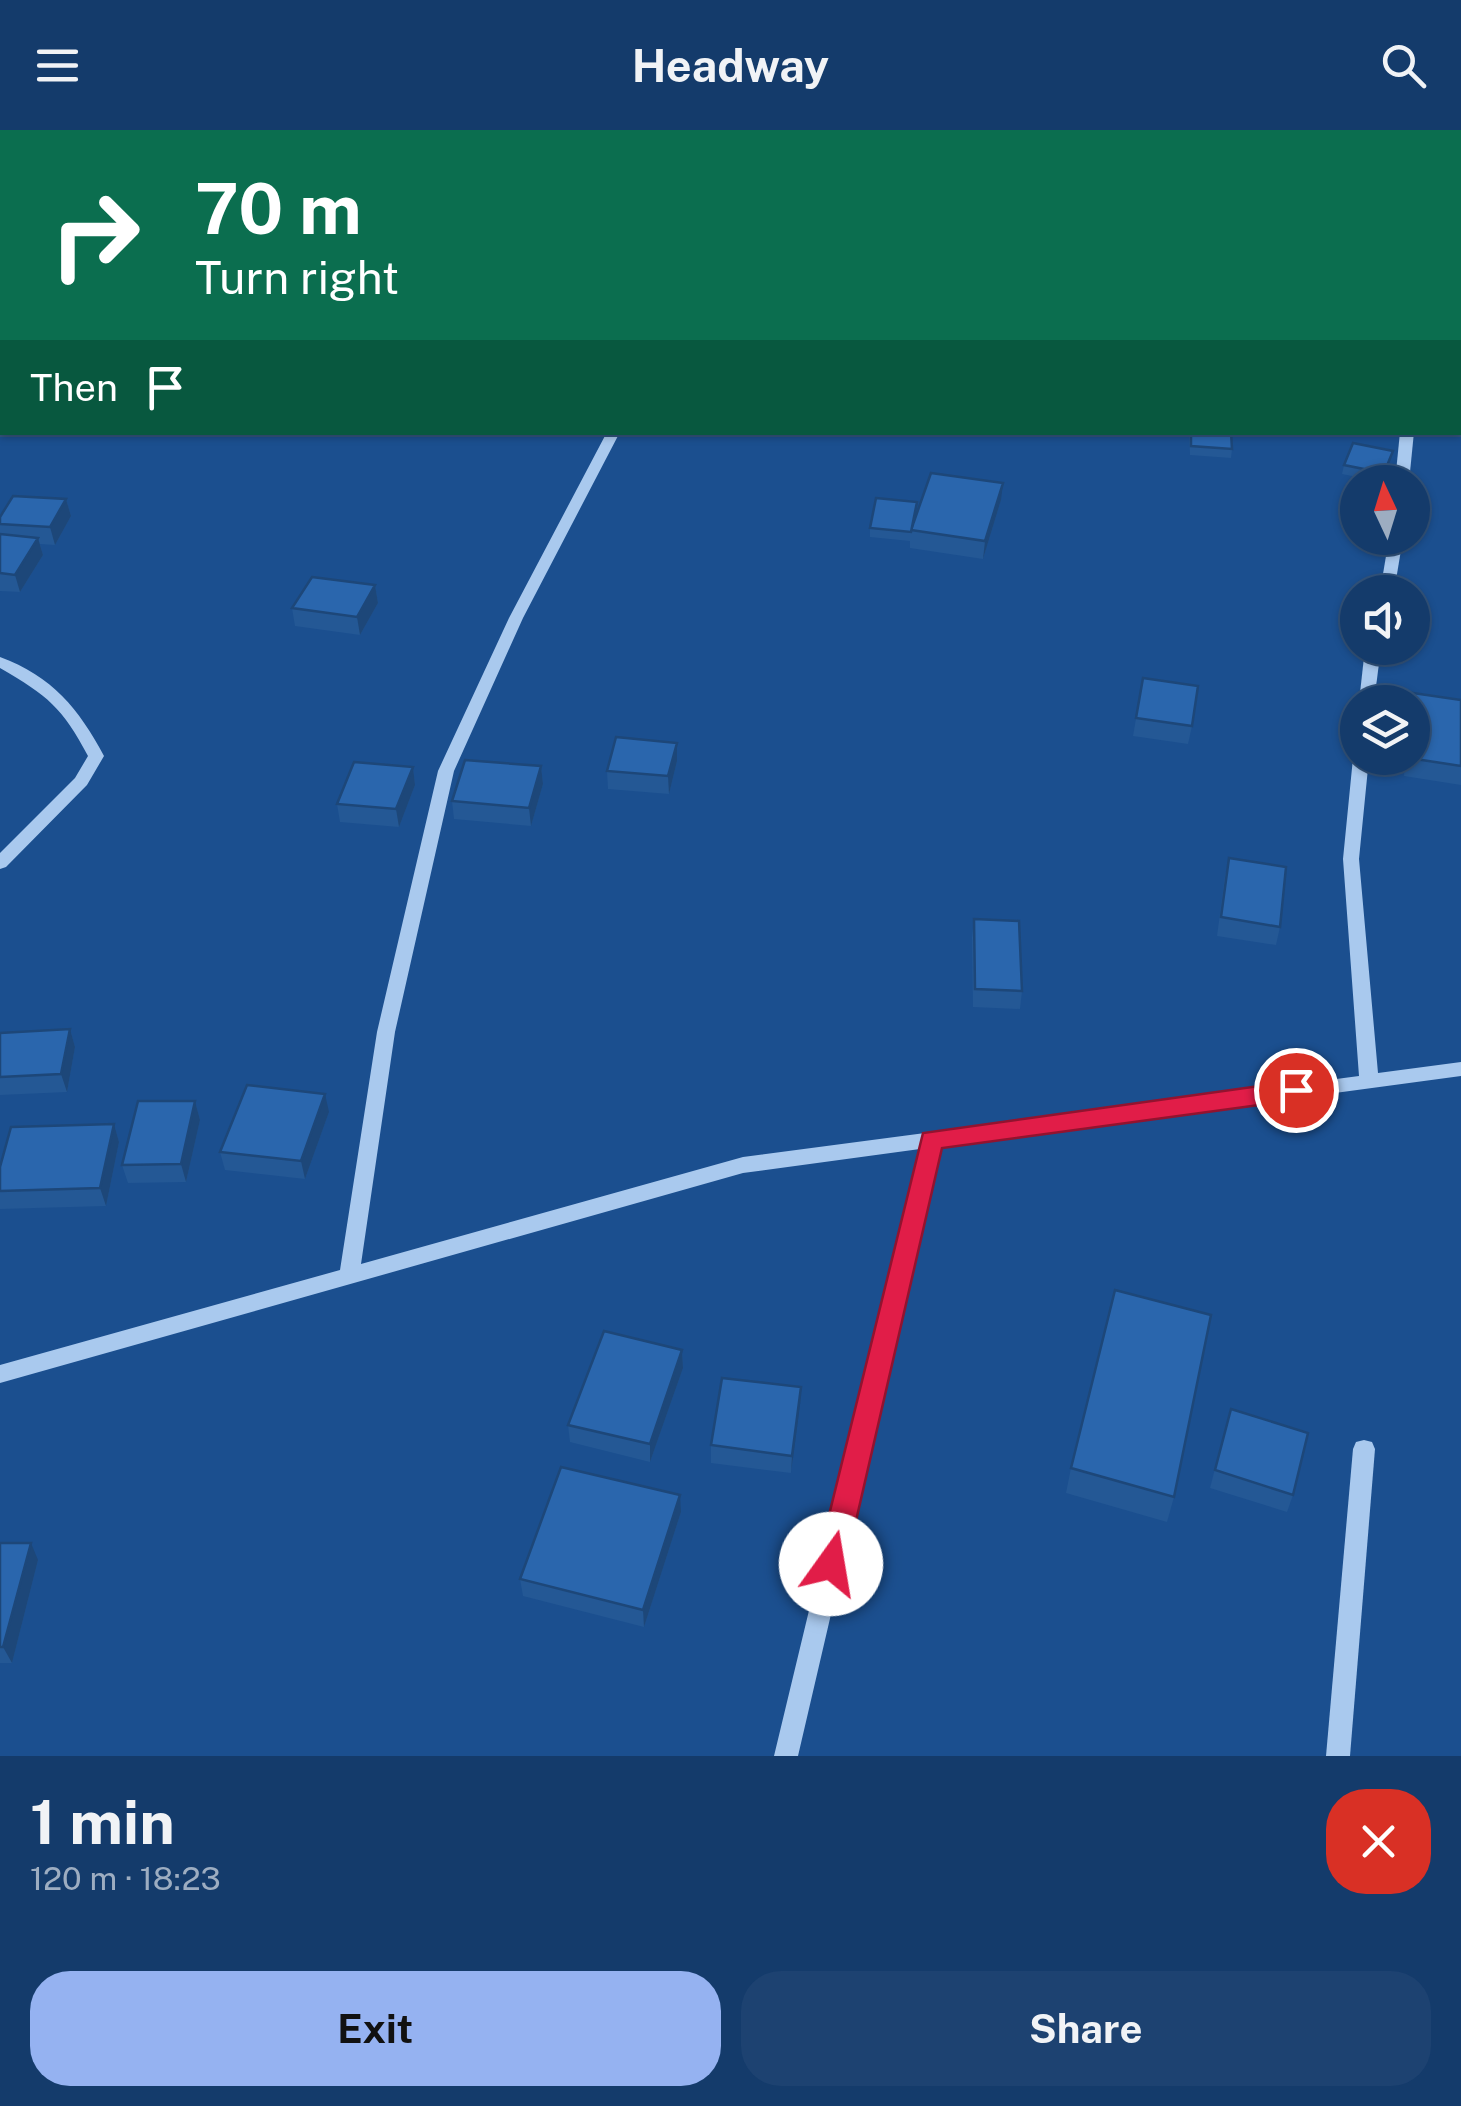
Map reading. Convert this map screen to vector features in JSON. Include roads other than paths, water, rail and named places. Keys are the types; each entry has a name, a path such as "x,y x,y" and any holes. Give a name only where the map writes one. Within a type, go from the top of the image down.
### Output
{"street":[{"path":"349,1276 386,1032 446,772 516,618 612,435"},
{"path":"1404,465 1408,435"},
{"path":"0,662 50,688 73,711 96,756 80,781 0,863"},
{"path":"1359,775 1351,860 1369,1080"},
{"path":"0,1374 743,1165 1461,1069"},
{"path":"786,1756 932,1140"},
{"path":"1338,1756 1364,1449"}]}
